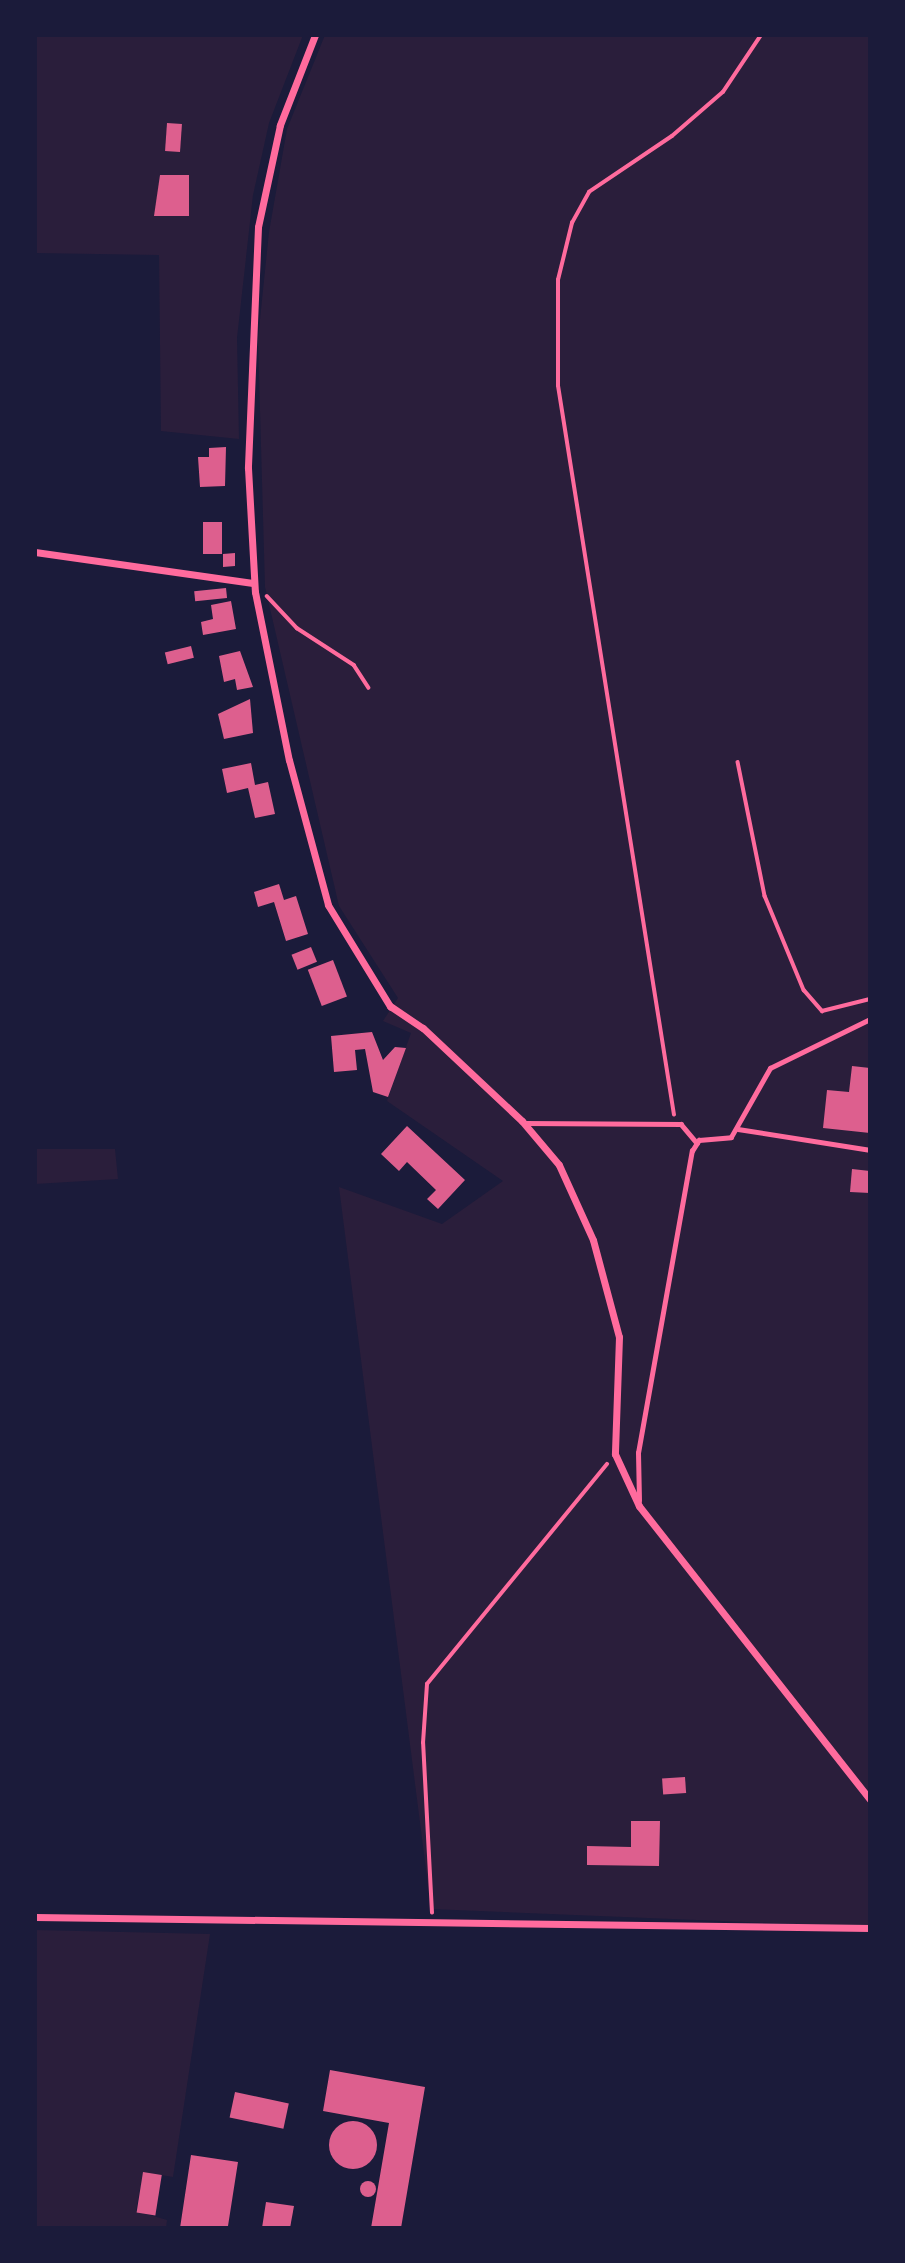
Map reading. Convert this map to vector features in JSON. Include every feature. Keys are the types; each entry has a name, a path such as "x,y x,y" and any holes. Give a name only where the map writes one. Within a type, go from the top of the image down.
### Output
{"street":[{"path":"315,35 280,125 258,227 249,335 253,583 289,760 328,905 350,948 390,1006 423,1028 524,1124 559,1164 605,1278 619,1336 615,1454 639,1506 870,1800"},
{"path":"35,552 253,583"},
{"path":"35,1917 870,1928"}],"lane":[{"path":"738,1129 770,1068 870,1019"},
{"path":"524,1124 681,1124 697,1143"},
{"path":"697,1143 738,1129 870,1150"},
{"path":"639,1506 643,1417 697,1143"}],"path":[{"path":"681,1124 668,1092 560,399 558,280 572,223 589,192 672,136 723,92 761,35"},
{"path":"255,592 275,599 298,628 354,665 369,688"},
{"path":"738,762 765,897 804,990 822,1011 870,999"},
{"path":"433,1924 423,1743 427,1684 615,1454"}],"shaded area":[{"path":"35,35 303,35 269,123 253,195 237,338 239,439 161,431 159,255 35,253"},
{"path":"325,35 870,35 870,1927 431,1909 339,1187 442,1224 503,1181 387,1101 411,1033 383,1021 398,998 339,906 265,587 258,339 269,232 287,129"},
{"path":"35,1149 115,1149 118,1179 35,1184"},
{"path":"35,1930 210,1934 173,2177 143,2172 136,2211 167,2220 166,2228 35,2228"}],"building":[{"path":"167,123 182,124 180,152 165,151"},
{"path":"160,175 189,175 189,216 154,216"},
{"path":"226,447 225,486 200,487 198,457 209,457 209,448"},
{"path":"203,522 222,522 222,554 203,554"},
{"path":"235,553 235,566 223,567 223,554"},
{"path":"226,588 227,598 195,601 194,591"},
{"path":"231,601 236,629 203,635 201,622 213,619 211,605"},
{"path":"191,646 194,658 168,664 165,653"},
{"path":"240,651 253,687 237,690 235,679 224,682 219,656"},
{"path":"250,699 253,733 224,739 218,714"},
{"path":"251,763 255,785 268,782 275,814 255,818 248,788 227,793 222,769"},
{"path":"279,884 284,900 296,896 308,934 286,941 274,902 258,907 254,892"},
{"path":"311,947 317,962 298,970 292,955"},
{"path":"333,960 347,996 322,1006 308,970"},
{"path":"372,1032 383,1060 395,1047 406,1048 388,1097 373,1092 365,1049 355,1050 357,1070 334,1072 331,1036"},
{"path":"852,1066 870,1068 870,1133 823,1128 827,1090 849,1092"},
{"path":"407,1126 465,1180 438,1209 427,1199 436,1190 407,1162 399,1171 381,1154"},
{"path":"852,1169 870,1171 870,1193 850,1192"},
{"path":"685,1777 686,1793 663,1795 662,1779"},
{"path":"631,1821 660,1821 659,1866 587,1865 587,1846 631,1847"},
{"path":"330,2070 425,2087 401,2228 371,2228 389,2123 323,2111"},
{"path":"235,2092 289,2103 283,2129 230,2117"},
{"path":"353,2121 370,2128 377,2145 370,2162 353,2169 336,2162 329,2145 336,2128"},
{"path":"191,2155 238,2162 228,2226 233,2228 180,2228"},
{"path":"143,2172 162,2175 155,2215 137,2212"},
{"path":"368,2181 374,2183 374,2195 368,2197 362,2195 360,2189 362,2183"},
{"path":"266,2202 294,2206 290,2228 262,2228"}]}
